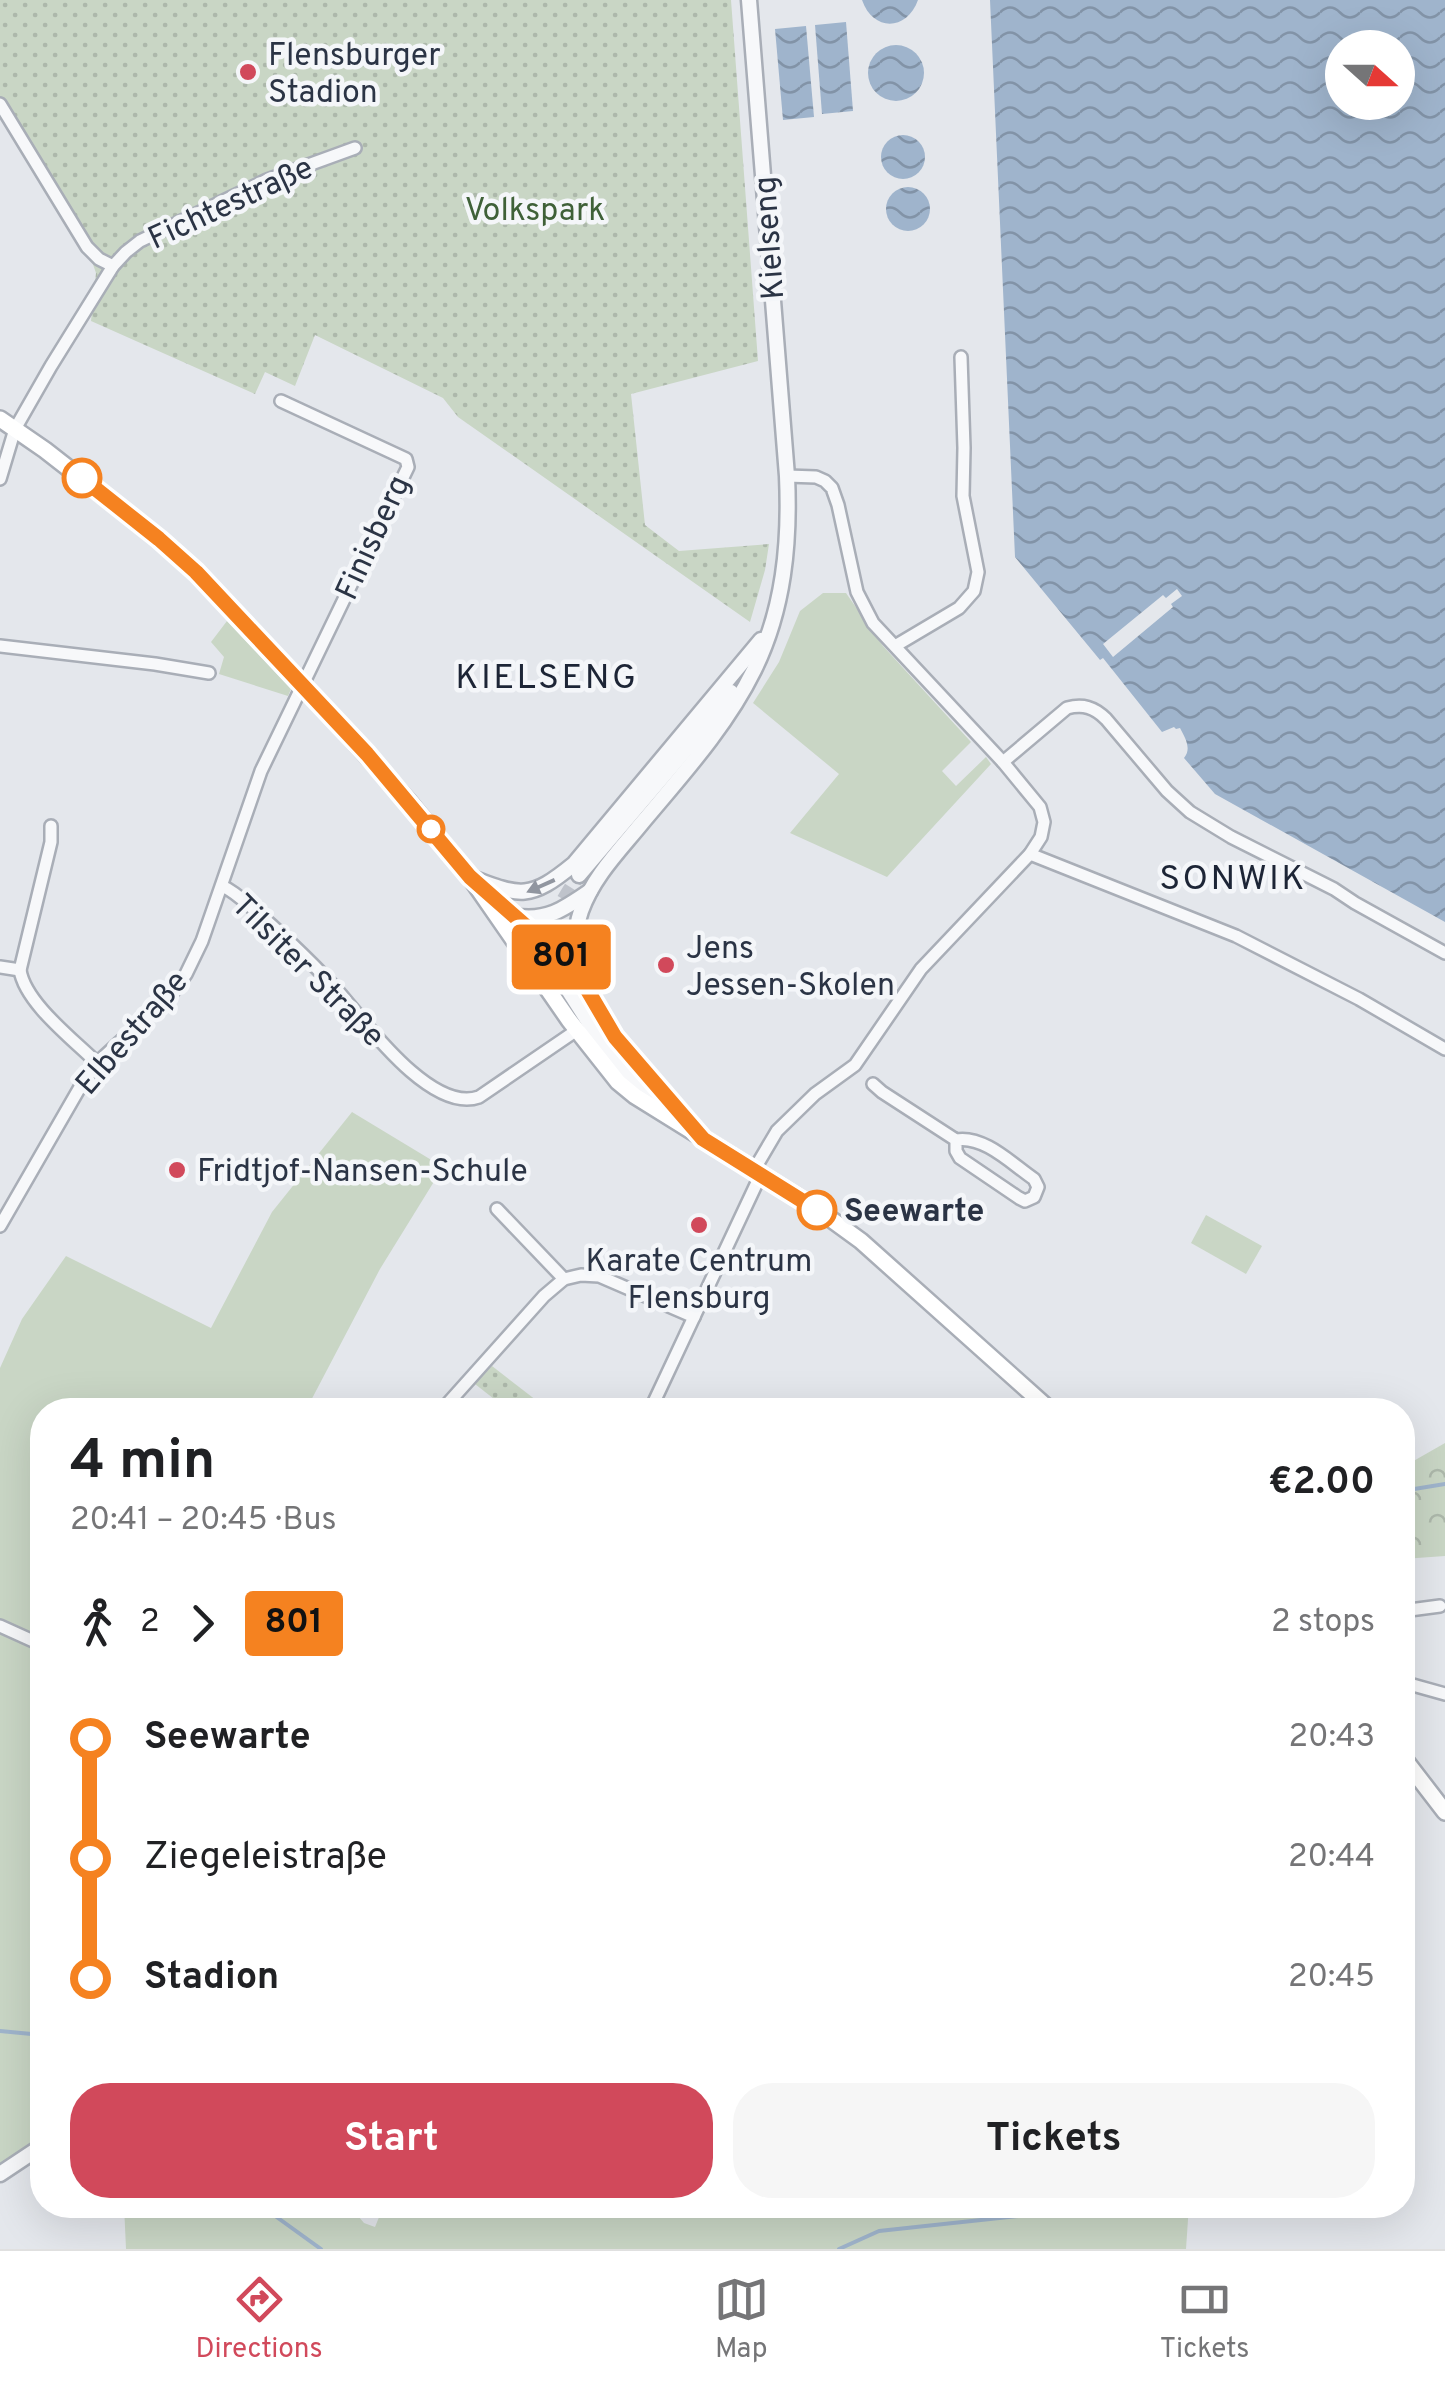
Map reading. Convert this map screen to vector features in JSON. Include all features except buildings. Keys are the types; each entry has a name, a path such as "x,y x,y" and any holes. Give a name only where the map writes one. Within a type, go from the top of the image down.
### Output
{"main road":[{"path":"0,419 159,539 196,572 302,684 470,877 542,983 618,1082 862,1241 1037,1398"},
{"path":"470,877 581,979 615,1037 703,1139"},
{"path":"1415,1773 1445,1812"}],"street":[{"name":"Kielseng","path":"749,0 787,476 783,582 768,632"},
{"path":"0,104 88,247 113,266"},
{"name":"Fichtestraße","path":"0,479 16,429 113,266 126,252 140,241 267,180 354,148"},
{"path":"895,646 960,608 977,582 977,562 963,496 962,357"},
{"name":"Finisberg","path":"280,401 406,460 408,467 302,684"},
{"path":"659,1398 778,1131 815,1094 854,1065 921,969 1030,854 1041,838 1044,822 1040,806 1003,762 873,623 857,592 832,488 816,477 787,476"},
{"path":"580,875 723,704 768,632"},
{"path":"470,877 512,893 527,893 551,884 592,843 768,632"},
{"path":"581,979 575,941 590,891 606,866 712,739 756,668 768,632"},
{"path":"0,646 209,673"},
{"name":"Tilsiter Straße","path":"302,684 260,771 222,886 238,895 308,960 382,1044 423,1080 451,1096 470,1100 479,1097 577,1030"},
{"path":"1003,762 1067,708 1088,707 1109,722 1190,812 1445,953"},
{"path":"51,826 51,842 20,970 34,1000 98,1063"},
{"path":"1030,854 1236,936 1360,999 1445,1049"},
{"name":"Elbestraße","path":"0,1226 83,1082 162,1004 186,974 222,886"},
{"path":"481,892 505,914 531,919 545,917 590,891"},
{"path":"0,967 20,970"},
{"path":"561,979 592,1029 653,1108"},
{"path":"854,1065 882,1092 956,1140 965,1138 982,1143 1034,1180 1038,1187 1034,1197 1019,1198 967,1163 956,1151 956,1140"},
{"path":"498,1209 564,1279"},
{"path":"453,1398 564,1279 598,1276 694,1317"},
{"path":"1415,1609 1440,1606"},
{"path":"0,1626 30,1640"},
{"path":"1415,1686 1445,1694"},
{"path":"0,2174 30,2154"}],"green space":[{"name":"Volkspark","path":"0,0 731,0 758,361 631,394 645,525 679,551 769,544 750,622 458,417 443,398 315,335 295,386 265,372 255,394 91,321 96,273 87,247 0,105"},
{"path":"823,593 846,593 883,646 971,742 942,771 956,786 986,757 991,764 887,877 790,833 839,774 753,703 779,662 800,611"},
{"path":"227,621 291,689 288,696 219,674 224,657 211,642"},
{"path":"352,1112 443,1167 380,1269 312,1398 30,1398 30,2144 0,2164 0,1368 22,1319 66,1256 211,1328 272,1212"},
{"path":"1206,1215 1262,1246 1246,1274 1191,1243"},
{"path":"492,1366 533,1398 493,1398 475,1384"},
{"path":"1445,1443 1445,1556 1415,1558 1415,1460"},
{"path":"125,2218 360,2218 375,2227 379,2218 1188,2218 1186,2249 126,2249"}],"water":[{"path":"862,0 918,0 906,18 890,24 874,18"},
{"path":"990,0 1445,0 1445,922 1215,794 1184,758 1188,747 1180,728 1162,732 1103,658 1100,660 1015,557"},
{"path":"846,22 853,111 822,114 815,25"},
{"path":"806,26 814,117 783,120 775,29"},
{"path":"896,45 916,53 924,73 916,93 896,101 876,93 868,73 876,53"},
{"path":"903,135 919,141 925,157 919,173 903,179 887,173 881,157 887,141"},
{"path":"908,187 924,193 930,209 924,225 908,231 892,225 886,209 892,193"}],"pier":[{"path":"1177,589 1182,596 1171,604 1173,607 1113,657 1103,644 1163,595 1166,598"}],"waterway":[{"path":"1415,1489 1445,1484"},
{"path":"0,2031 30,2034"},
{"path":"278,2218 321,2249"},
{"path":"839,2249 879,2231 1000,2218"}],"tunnel":[{"path":"561,979 551,950 553,925 579,875"}],"bus line":[{"name":"801","path":"82,478 196,572 367,754 470,877 562,958 581,979 615,1037 703,1139 817,1210"}],"place":[{"name":"Flensburger Stadion","path":"248,72"},
{"name":"Jens Jessen-Skolen","path":"666,965"},
{"name":"Fridtjof-Nansen-Schule","path":"177,1170"},
{"name":"Seewarte","path":"817,1210"},
{"name":"Karate Centrum Flensburg","path":"699,1225"}],"district":[{"name":"KIELSENG","path":"547,676"},
{"name":"SONWIK","path":"1233,877"}]}
